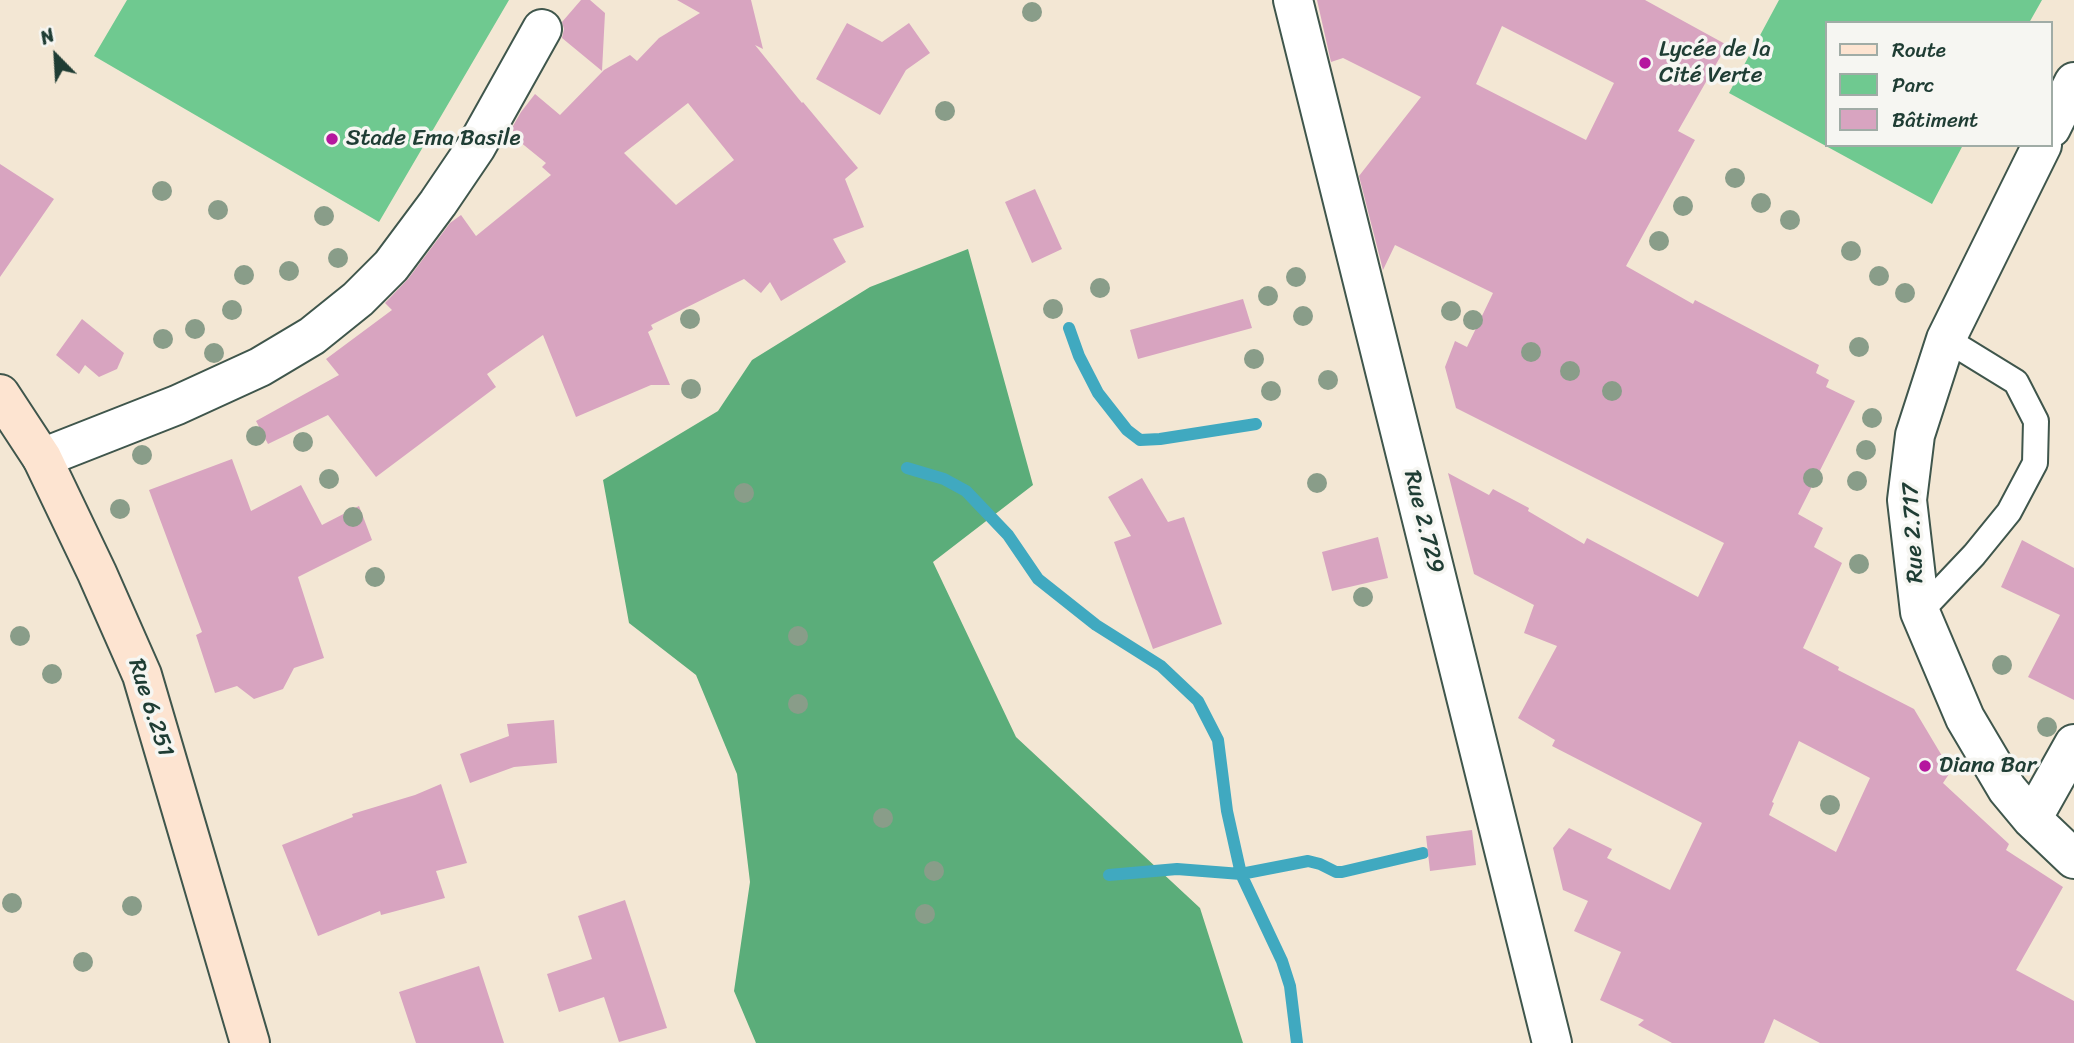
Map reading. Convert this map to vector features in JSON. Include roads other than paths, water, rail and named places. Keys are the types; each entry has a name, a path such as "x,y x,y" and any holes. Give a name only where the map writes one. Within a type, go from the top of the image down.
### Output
{"main road":[{"name":"Rue 6.251","path":"0,394 42,458 142,675 250,1043"}],"street":[{"name":"Rue 2.729","path":"1293,0 1552,1043"},
{"path":"42,458 177,405 260,367 312,336 358,299 391,266 446,191 476,146 542,29"},
{"path":"2053,124 2074,82"},
{"name":"Rue 2.717","path":"2041,147 1946,340 1915,435 1907,500 1920,612 1965,718 2007,789 2032,819 2074,859"},
{"path":"2032,819 2074,744"}],"lane":[{"path":"1920,612 1974,555 2009,512 2035,463 2036,421 2016,382 1946,340"}],"waterway":[{"path":"1069,328 1079,356 1098,393 1127,430 1140,440 1256,424"},
{"path":"907,468 944,479 966,491 1008,535 1038,579 1096,625 1161,666 1198,701 1218,740 1227,811 1241,874 1282,961 1290,986 1297,1043"},
{"path":"1109,875 1177,869 1241,874 1308,861 1342,872 1423,853"}],"place":[{"name":"Lycée de la Cité Verte","path":"1645,63"},
{"name":"Stade Ema Basile","path":"332,139"},
{"name":"Diana Bar","path":"1925,766"}]}
